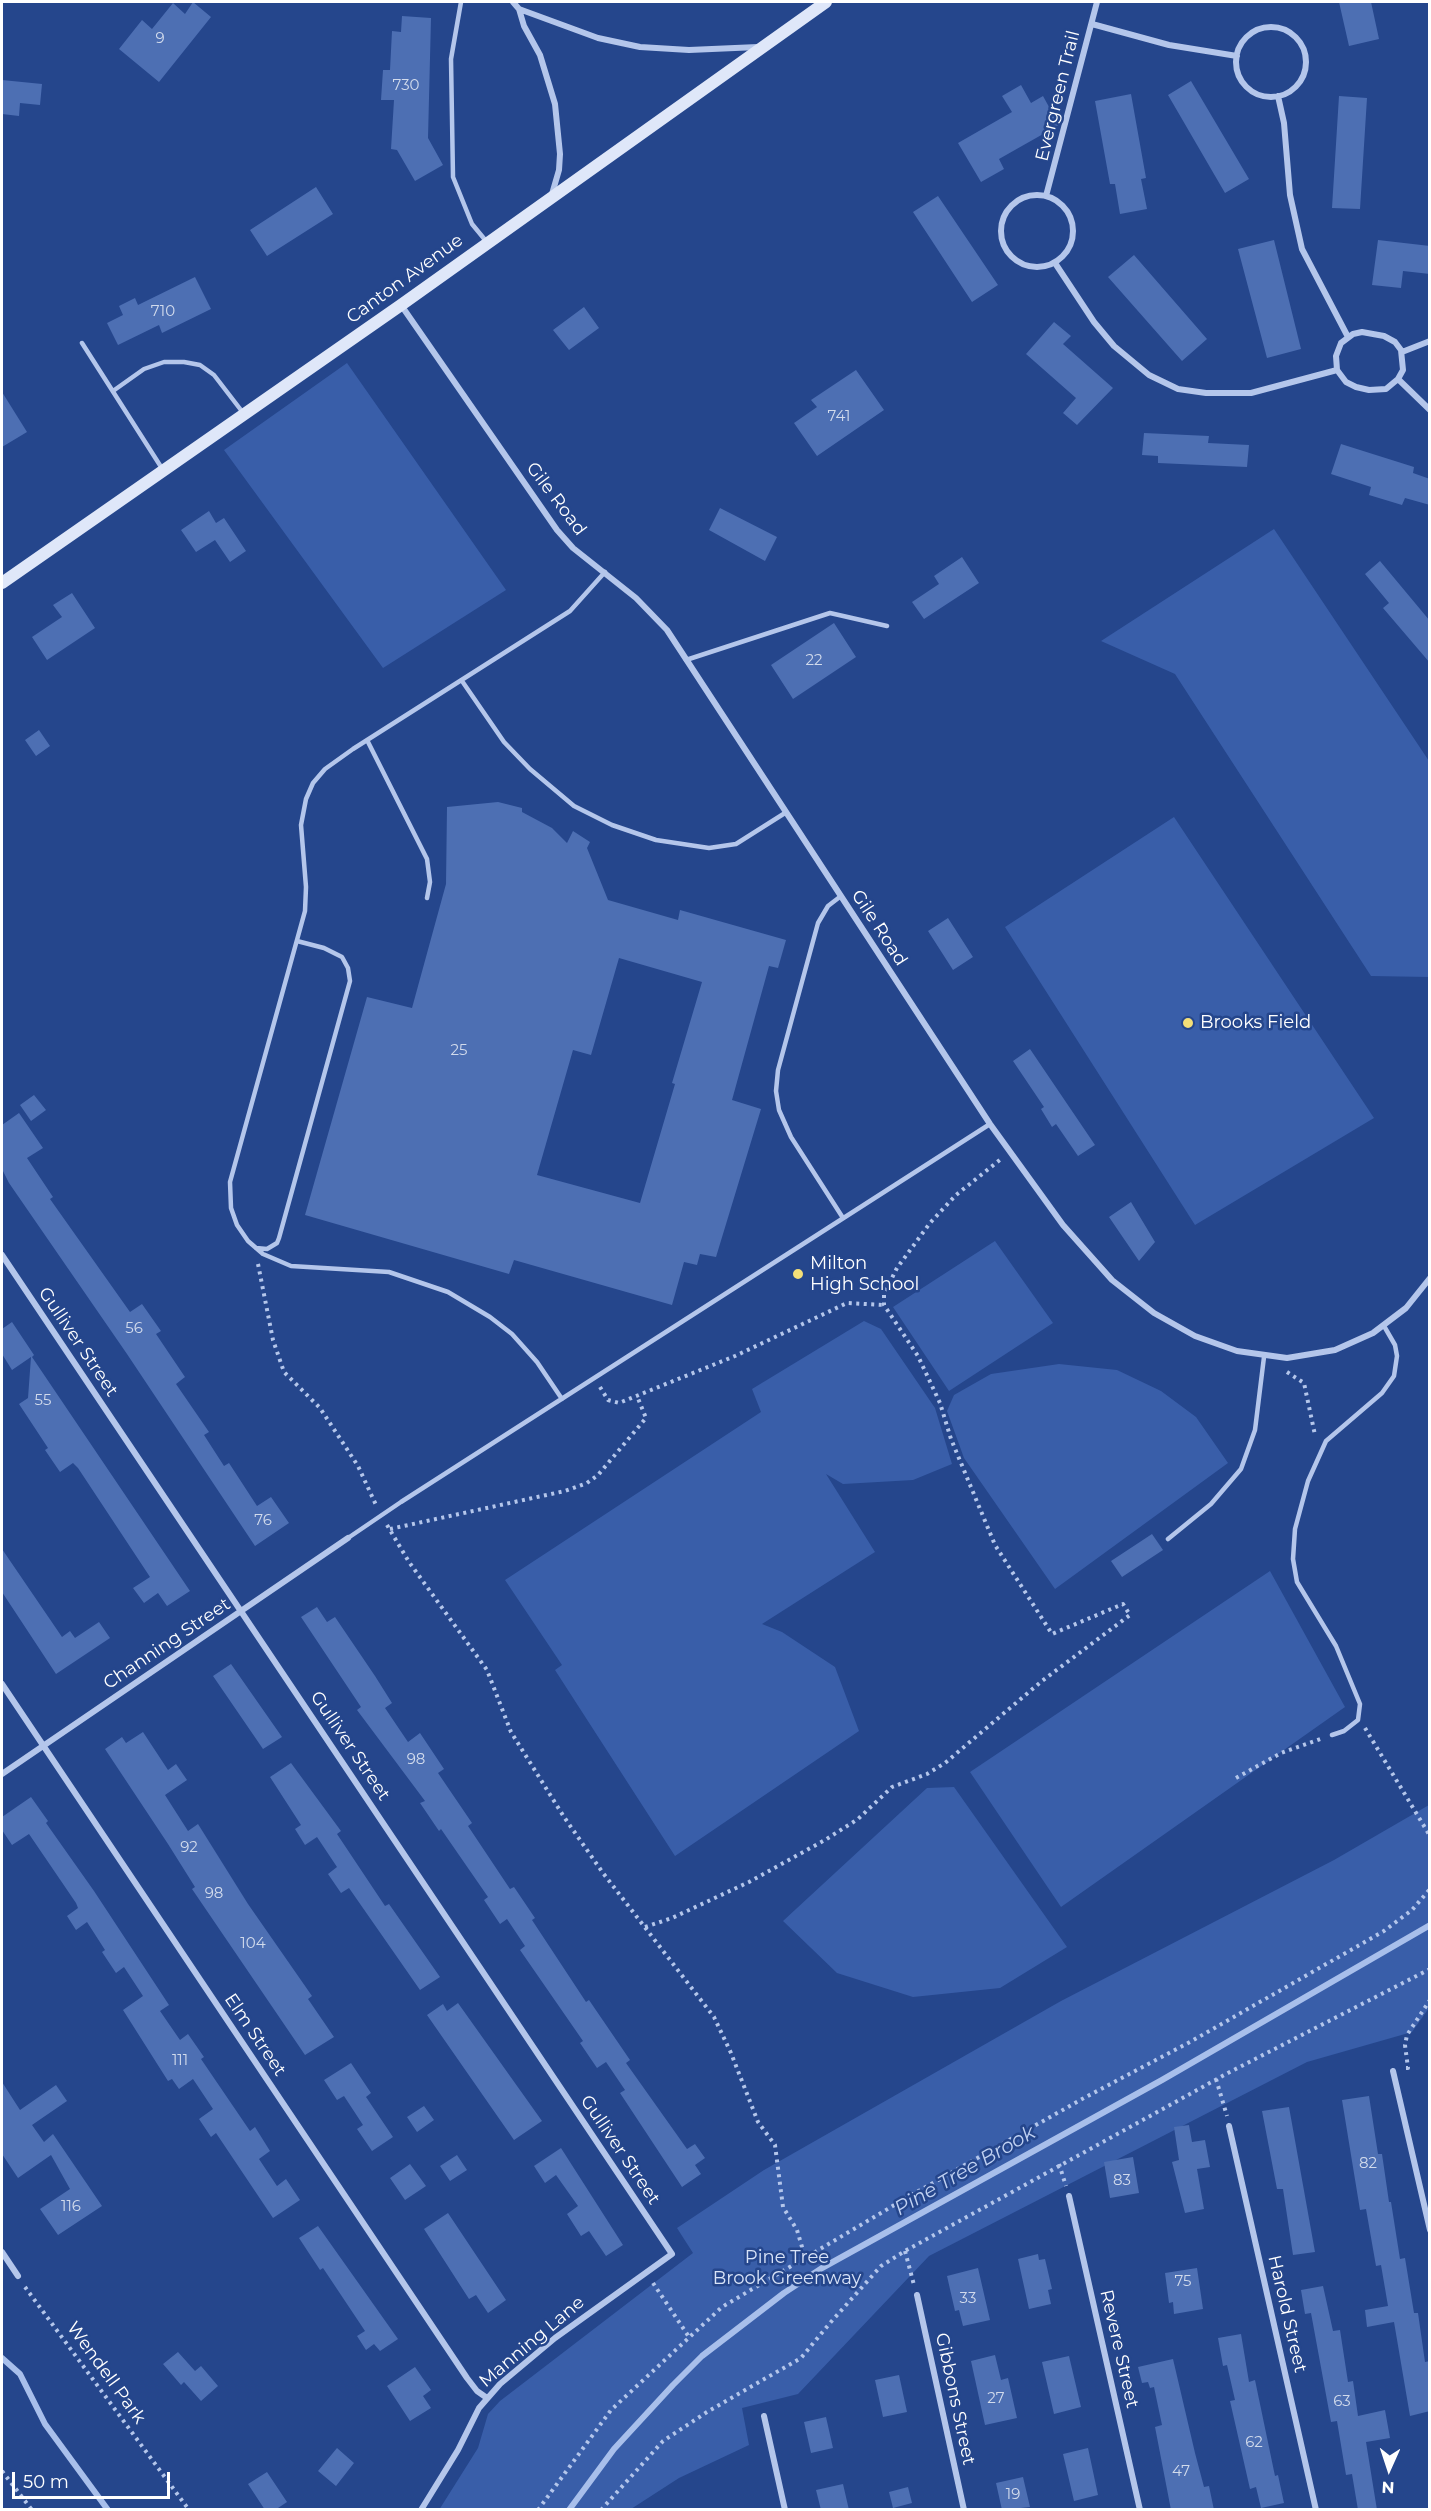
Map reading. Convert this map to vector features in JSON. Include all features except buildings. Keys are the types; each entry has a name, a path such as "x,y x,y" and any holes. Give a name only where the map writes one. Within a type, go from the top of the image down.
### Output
{"main road":[{"name":"Canton Avenue","path":"2,583 401,305 826,2"}],"street":[{"path":"513,2 519,9 524,26 546,70 555,104 560,154 559,170 551,196"},
{"name":"Evergreen Trail","path":"1046,196 1097,2"},
{"path":"519,9 587,34 640,47 715,50 762,47"},
{"path":"1092,24 1169,45 1237,57"},
{"path":"1262,28 1281,28 1295,36 1305,52 1305,70 1294,87 1278,96 1260,94 1246,85 1239,74 1237,57 1247,36 1262,28"},
{"path":"1278,96 1284,123 1290,195 1302,249 1348,337"},
{"path":"1028,196 1046,196 1066,209 1073,227 1070,247 1055,262 1037,268 1019,263 1005,250 1000,233 1002,220 1012,205 1028,196"},
{"path":"1055,262 1094,322 1114,346 1149,375 1178,388 1222,394 1251,393 1337,370"},
{"name":"Gile Road","path":"401,305 557,530 573,548 652,613 686,660 1010,1153 1076,1240 1126,1292 1167,1322 1195,1336 1237,1352 1287,1358 1335,1350 1384,1326 1406,1308 1430,1278"},
{"path":"1362,332 1376,333 1395,342 1402,352 1404,365 1398,380 1381,390 1362,389 1346,382 1337,370 1337,351 1348,337 1362,332"},
{"path":"1402,352 1430,341"},
{"path":"1398,380 1430,410"},
{"name":"Gulliver Street","path":"2,1255 672,2254"},
{"name":"Channing Street","path":"2,1774 348,1538"},
{"name":"Elm Street","path":"2,1684 467,2378 477,2391 487,2398"},
{"path":"1393,2071 1430,2230"},
{"name":"Harold Street","path":"1229,2126 1316,2510"},
{"name":"Revere Street","path":"1069,2196 1140,2510"},
{"path":"2,2252 18,2276"},
{"name":"Manning Lane","path":"421,2510 487,2398 555,2337 672,2254"},
{"name":"Gibbons Street","path":"917,2295 964,2510"},
{"path":"764,2416 785,2510"}],"lane":[{"path":"461,2 451,59 453,177 472,224 487,243"},
{"path":"82,343 163,470"},
{"path":"113,391 144,369 164,362 184,362 200,365 214,375 244,414"},
{"path":"562,1399 537,1362 512,1334 490,1317 448,1292 389,1272 355,1268 291,1266 271,1259 255,1248 242,1233 233,1216 230,1182 306,905 301,836 309,791 325,769 570,611 605,572"},
{"path":"686,660 830,614 887,626"},
{"path":"462,681 504,742 530,769 574,806 612,825 656,840 709,848 735,844 785,813"},
{"path":"367,741 427,859 430,882 427,898"},
{"path":"840,896 828,906 818,923 778,1070 776,1091 779,1110 791,1137 843,1218"},
{"path":"255,1248 267,1249 277,1244 350,981 348,968 342,957 324,948 297,941"},
{"path":"348,1538 990,1124"},
{"path":"1332,1735 1344,1731 1358,1720 1360,1704 1344,1662 1303,1593 1294,1571 1293,1544 1299,1512 1319,1453 1336,1431 1382,1393 1394,1377 1397,1356 1395,1345 1384,1326"},
{"path":"1168,1539 1211,1504 1241,1469 1255,1430 1264,1357"}],"path":[{"path":"645,1928 672,1918 776,1868 858,1820 892,1787 927,1774 952,1758 1042,1681 1130,1615 1123,1604 1052,1634 995,1545 951,1439 940,1403 918,1356 884,1305 884,1294 897,1268 930,1222 974,1179 1010,1153"},
{"path":"257,1263 273,1340 284,1372 320,1408 358,1466 380,1516 409,1562 487,1670 511,1732 564,1817 645,1928 714,2017 758,2122 775,2145 783,2207 797,2230 805,2257"},
{"path":"595,1378 608,1400 619,1403 735,1356 847,1304 884,1305"},
{"path":"1264,1357 1304,1383 1319,1453"},
{"path":"390,1529 565,1491 587,1483 598,1475 646,1418 637,1396"},
{"path":"1358,1720 1371,1737 1430,1836"},
{"path":"1236,1778 1281,1753 1332,1735"},
{"path":"538,2510 611,2410 722,2307 974,2159 1199,2037 1384,1931 1413,1910 1430,1889"},
{"path":"601,2510 663,2441 706,2412 801,2358 881,2266 1059,2164 1216,2079 1430,1969"},
{"path":"1393,2071 1408,2068 1405,2045 1407,2035 1430,2000"},
{"path":"1216,2079 1229,2126"},
{"path":"1059,2164 1069,2196"},
{"path":"904,2251 917,2295"},
{"path":"645,2272 689,2337"},
{"name":"Wendell Park","path":"18,2276 189,2510"},
{"path":"2,2471 32,2510"}],"green space":[{"path":"347,363 506,590 383,668 224,450"},
{"path":"1274,529 1429,761 1429,977 1371,976 1175,674 1101,641"},
{"name":"Brooks Field","path":"1174,817 1374,1118 1195,1225 1005,927"},
{"path":"995,1241 1053,1323 949,1391 893,1307"},
{"path":"864,1321 881,1329 935,1408 952,1464 913,1480 843,1484 826,1474 875,1552 762,1624 782,1632 835,1667 859,1731 675,1856 555,1670 562,1665 505,1580 761,1412 752,1389"},
{"path":"1059,1364 1117,1370 1161,1391 1196,1417 1228,1463 1055,1589 964,1458 947,1411 954,1395 991,1374"},
{"path":"1270,1571 1345,1707 1061,1907 970,1772"},
{"path":"954,1787 1067,1947 1000,1988 913,1997 837,1973 783,1921 927,1788"},
{"name":"Pine Tree Brook Greenway","path":"1429,1805 1429,2008 1412,2032 1307,2062 929,2256 798,2394 742,2408 749,2445 679,2478 631,2509 439,2510 478,2448 488,2414 500,2401 693,2253 677,2228 764,2170 1061,2001 1334,1860"}],"waterway":[{"name":"Pine Tree Brook","path":"569,2510 614,2449 673,2385 702,2356 784,2293 822,2268 1162,2080 1430,1925"},
{"path":"2,2358 20,2374 45,2424 108,2510"}],"place":[{"name":"Brooks Field","path":"1188,1023"},
{"name":"Milton High School","path":"798,1274"}]}
